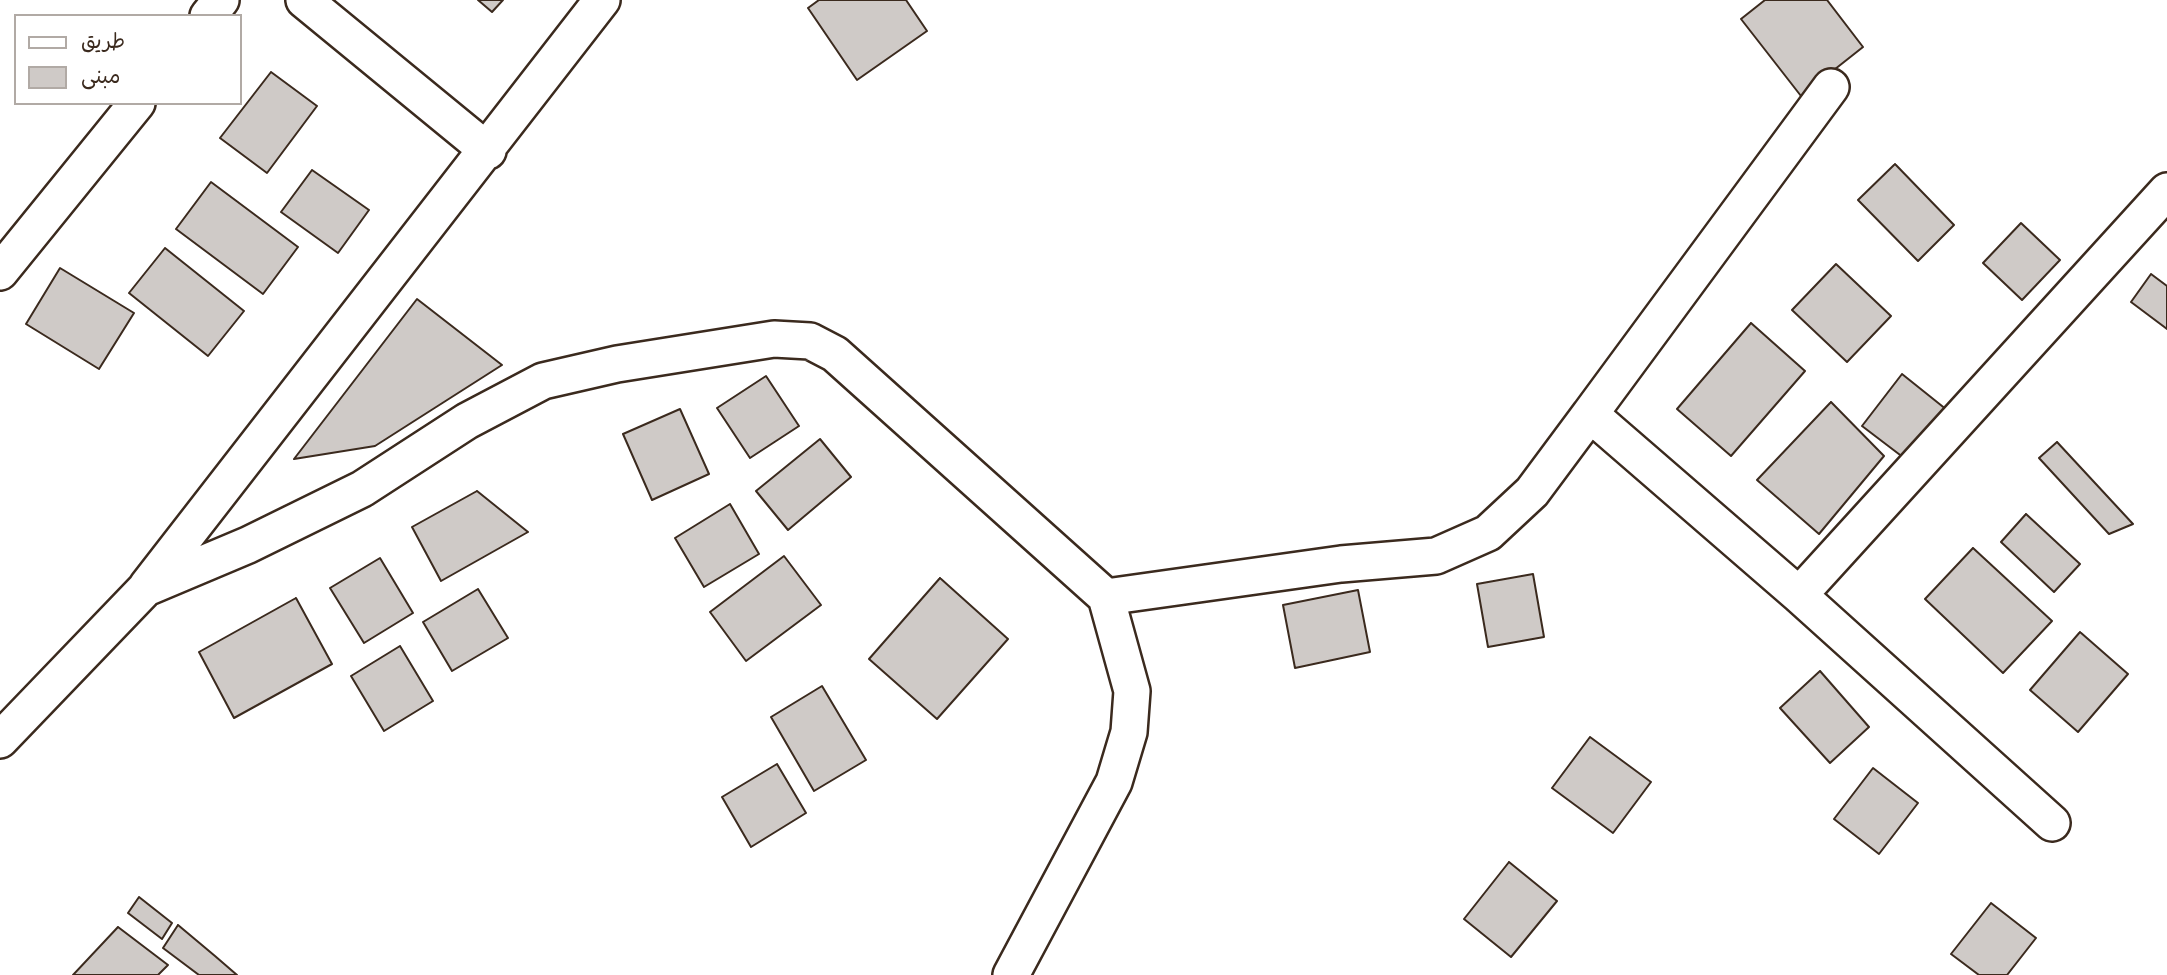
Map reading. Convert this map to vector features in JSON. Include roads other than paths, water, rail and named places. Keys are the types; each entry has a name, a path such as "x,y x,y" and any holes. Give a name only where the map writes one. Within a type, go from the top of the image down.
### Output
{"street":[{"path":"210,14 221,0"},
{"path":"304,0 488,150"},
{"path":"0,740 146,588 603,0"},
{"path":"1106,597 1341,564 1436,556 1488,533 1532,492 1831,87"},
{"path":"0,272 135,105"},
{"path":"1799,595 2167,191"},
{"path":"146,588 248,545 362,489 467,421 543,381 617,364 774,339 810,341 835,354 1106,597 1132,691 1129,732 1114,782 1011,975"},
{"path":"1590,414 1799,595 2052,823"}]}
